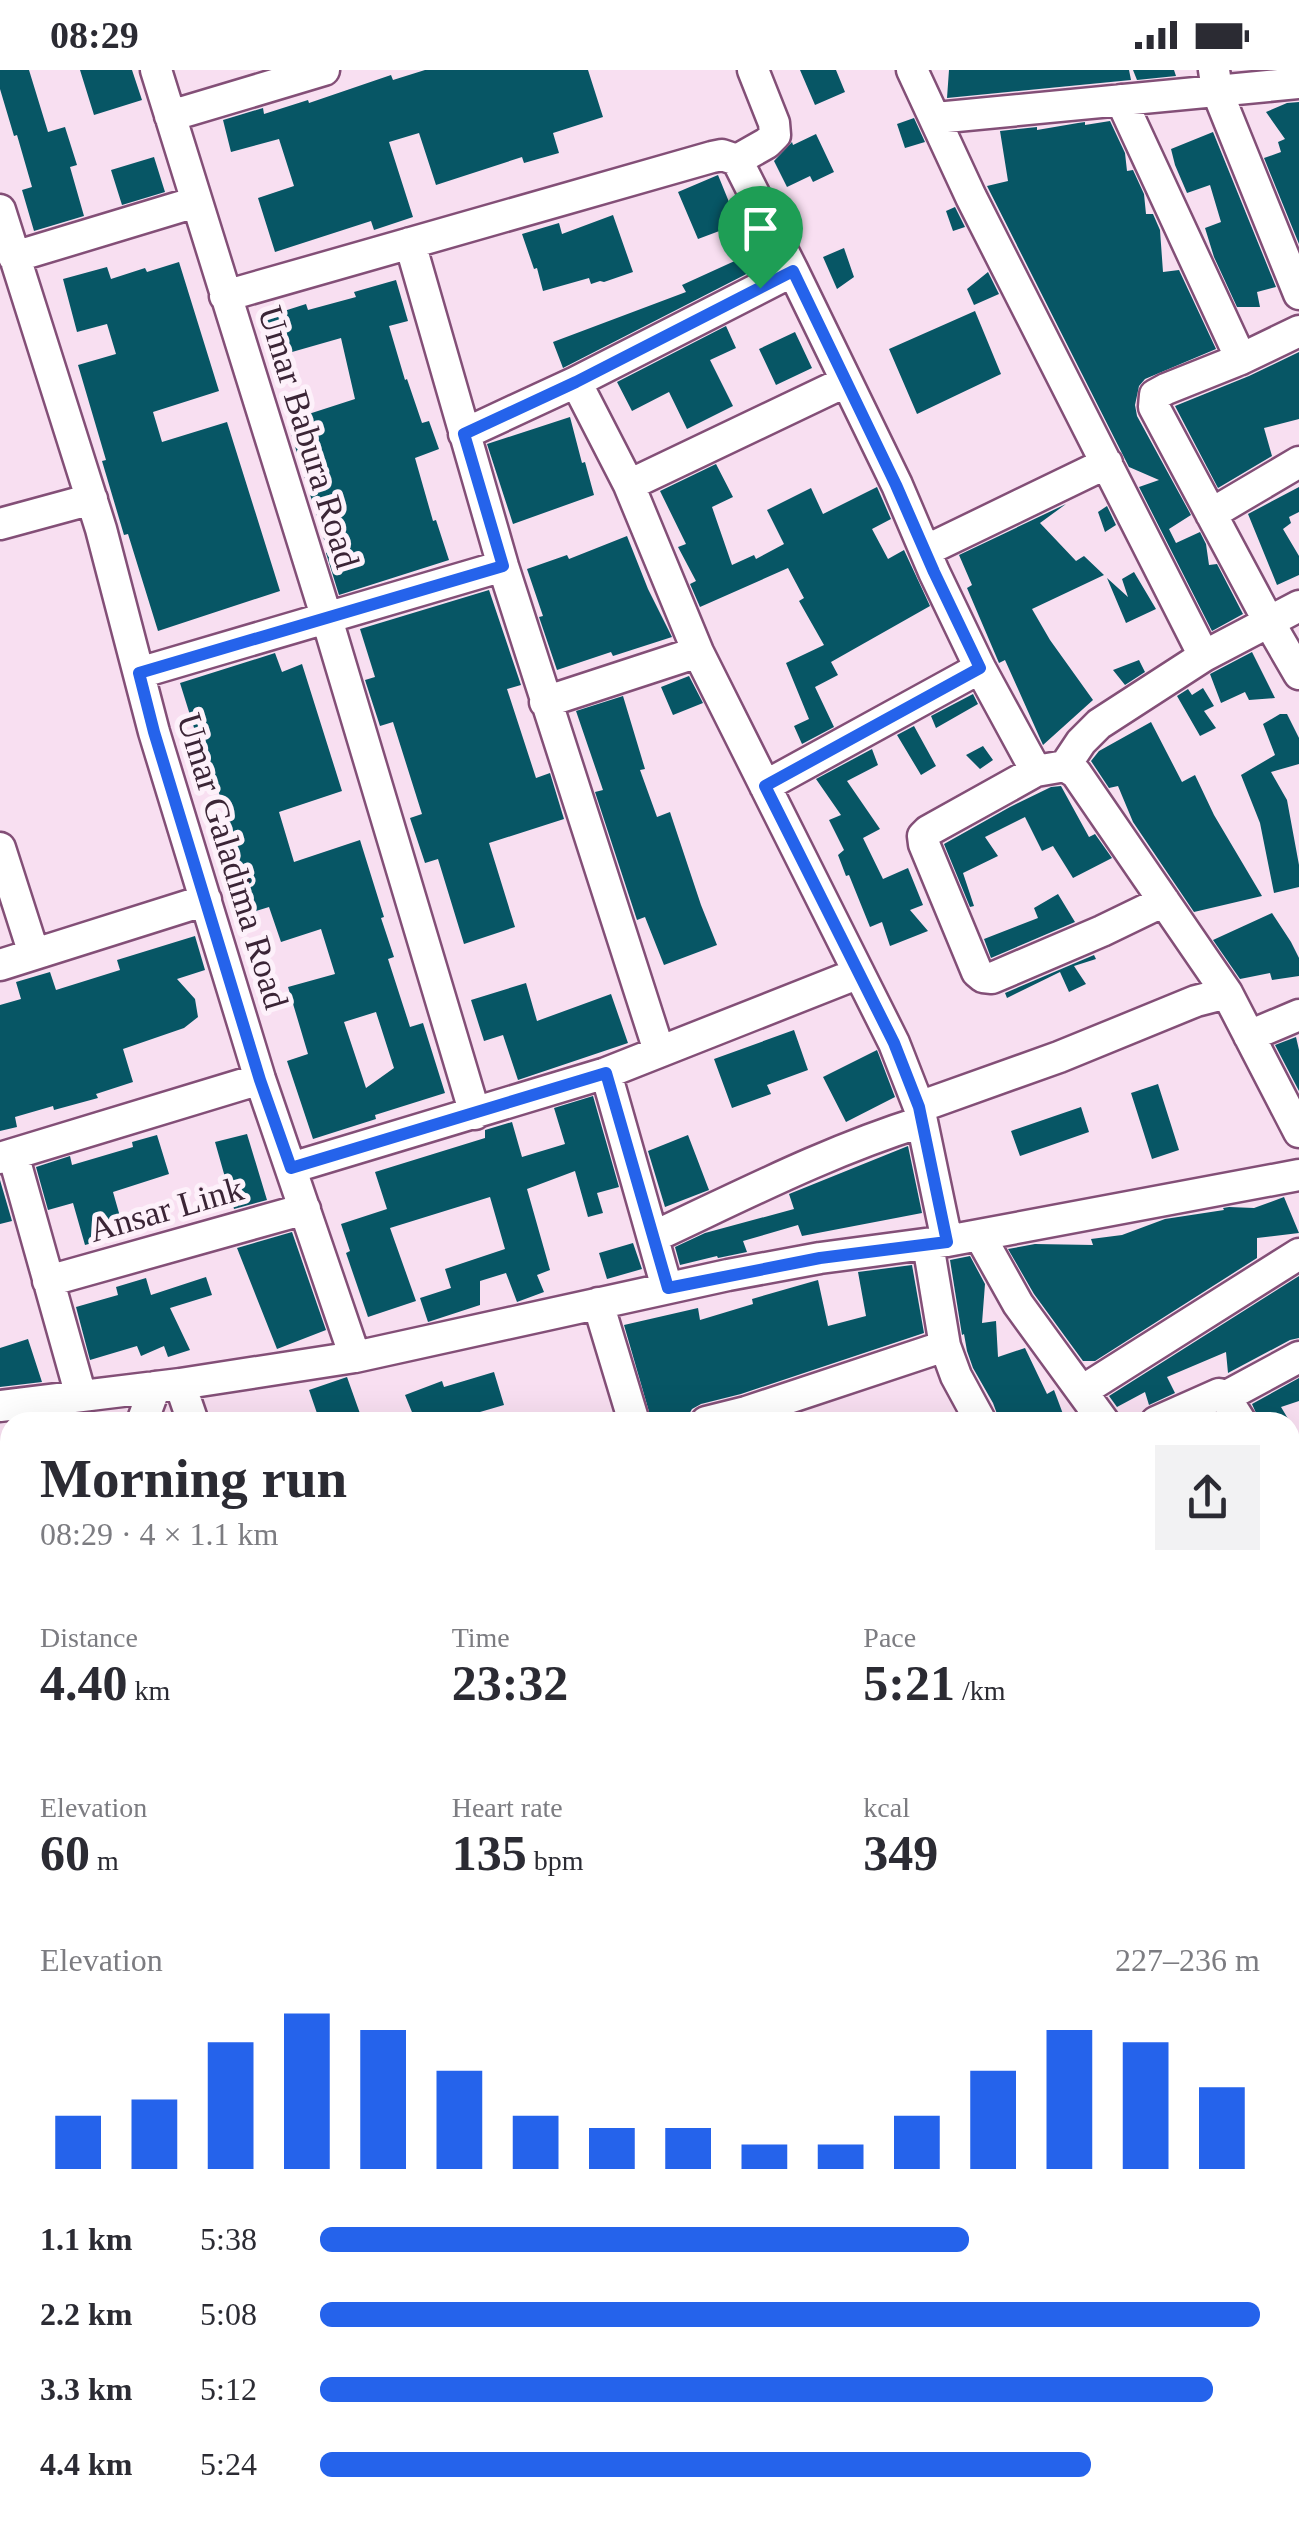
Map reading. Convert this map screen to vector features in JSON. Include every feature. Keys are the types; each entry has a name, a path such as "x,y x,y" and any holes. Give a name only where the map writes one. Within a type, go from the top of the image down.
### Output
{"street":[{"name":"Umar Babura Road","path":"156,70 475,1114"},
{"path":"170,116 324,70"},
{"path":"737,160 775,134 752,70"},
{"path":"912,70 971,196 1204,656"},
{"path":"936,118 1121,100 1216,81 1299,83"},
{"path":"1216,81 1299,294"},
{"path":"1121,100 1241,359"},
{"path":"225,296 712,157 722,155 737,160 896,485 980,668 1050,768 1076,773 1227,993 1299,1132"},
{"path":"14,257 196,202"},
{"name":"Umar Galadima Road","path":"0,210 92,500 260,1080 355,1357"},
{"path":"410,243 503,566 659,1052"},
{"path":"464,434 576,382 793,271"},
{"path":"1299,331 1166,389 1154,399 1154,408 1299,674"},
{"path":"576,382 629,486 698,652 894,1043 920,1114 937,1243 945,1346 976,1412"},
{"path":"629,486 845,382"},
{"path":"1211,514 1299,462"},
{"path":"925,552 1107,463"},
{"path":"0,524 92,500"},
{"path":"139,673 503,566"},
{"path":"1164,901 992,978 983,977 977,972 924,836 1050,768 1099,724 1204,656 1299,606"},
{"path":"545,702 698,652"},
{"path":"765,786 980,668"},
{"path":"0,848 34,954"},
{"path":"0,965 206,900"},
{"path":"291,1168 606,1073 859,974"},
{"path":"653,1236 920,1114 1196,1000 1227,993"},
{"path":"1249,1036 1299,1014"},
{"path":"606,1073 668,1288"},
{"path":"80,1396 48,1280 7,1156 260,1080"},
{"path":"0,1406 355,1357 820,1258 980,1236 1299,1175"},
{"name":"Ansar Link","path":"48,1280 305,1209"},
{"path":"980,1236 1018,1304 1097,1412"},
{"path":"1082,1391 1299,1254"},
{"path":"598,1303 631,1412"},
{"path":"746,1412 945,1346"},
{"path":"1178,1412 1214,1396 1233,1410 1299,1357"},
{"path":"149,1412 168,1385"},
{"path":"168,1385 186,1412"}],"building":[{"path":"0,70 29,70 48,132 65,127 77,165 70,167 84,216 34,231 22,190 32,187 0,89"},
{"path":"80,70 132,70 142,100 94,115"},
{"path":"425,70 588,70 603,117 553,133 559,153 524,163 522,157 436,185 419,133 389,142 413,217 374,230 371,221 275,252 258,198 294,186 279,139 231,152 223,120 263,108 264,114 308,100 309,103 391,75 393,80"},
{"path":"800,70 836,70 845,92 815,105"},
{"path":"949,70 1129,70 1131,80 947,98"},
{"path":"1133,70 1174,70 1176,76 1137,80"},
{"path":"1299,102 1299,244 1264,158 1281,152 1278,142 1285,139 1266,112"},
{"path":"914,118 925,142 905,148 897,124"},
{"path":"1110,121 1125,153 1127,171 1133,170 1144,194 1146,214 1153,214 1160,230 1163,272 1179,270 1216,349 1145,379 1139,386 1135,405 1137,416 1191,515 1169,529 1176,543 1200,532 1209,565 1217,564 1243,614 1212,631 1139,487 1159,480 1129,467 987,186 1008,181 1000,131"},
{"path":"1213,132 1276,287 1257,292 1260,307 1237,307 1214,257 1205,228 1221,222 1210,185 1187,193 1175,165 1171,149"},
{"path":"816,134 834,172 813,182 810,176 787,187 774,161 792,142 793,145"},
{"path":"154,157 165,192 122,205 111,170"},
{"path":"718,175 738,224 698,239 678,192"},
{"path":"955,207 965,227 953,231 946,211"},
{"path":"613,215 633,272 604,282 591,284 589,278 543,291 522,234 559,223 562,234"},
{"path":"844,248 854,277 837,289 823,257"},
{"path":"761,249 768,263 563,368 553,342 686,292 682,285"},
{"path":"179,262 219,391 153,412 162,442 227,422 280,591 158,631 128,534 124,535 78,365 116,354 107,324 77,332 63,279 107,267 111,279"},
{"path":"988,272 999,294 974,305 967,289"},
{"path":"396,280 408,321 389,326 422,423 429,421 439,449 415,458 449,560 339,595 287,421 355,399 341,338 271,358 259,319 306,304 308,310 356,297 354,292"},
{"path":"975,311 1001,374 917,414 889,349"},
{"path":"726,326 736,348 710,360 733,406 687,429 669,392 632,411 617,382"},
{"path":"795,332 812,368 776,385 759,349"},
{"path":"1299,352 1299,419 1264,428 1272,456 1218,488 1175,406"},
{"path":"570,417 594,495 513,524 487,444"},
{"path":"716,464 733,497 712,507 732,565 754,555 756,559 784,544 767,510 811,488 823,514 877,487 891,519 872,529 888,559 904,550 930,606 831,662 838,675 815,687 834,727 802,744 794,726 809,719 786,663 824,645 799,601 804,598 788,568 700,607 690,584 696,581 678,547 686,544 660,491"},
{"path":"1299,487 1299,512 1289,517 1291,523 1283,529 1299,556 1299,575 1277,585 1248,514"},
{"path":"1066,504 1040,523 1076,561 1084,556 1104,575 1032,609 1093,700 1043,745 1005,660 999,663 967,588 972,585 959,555"},
{"path":"1107,506 1116,525 1105,532 1098,512"},
{"path":"627,536 672,637 557,670 527,569 567,555 569,559"},
{"path":"1134,572 1156,609 1126,623 1107,578 1128,597 1122,579"},
{"path":"489,590 521,685 507,689 536,778 550,773 564,819 489,843 515,927 464,944 438,859 425,863 410,818 422,814 393,722 380,726 365,680 375,677 360,629"},
{"path":"1252,652 1275,698 1249,700 1245,692 1221,703 1210,674"},
{"path":"275,653 282,672 302,664 342,791 279,812 294,862 360,840 394,957 388,959 410,1027 423,1023 445,1093 313,1139 287,1061 308,1054 288,987 335,974 321,929 281,942 269,907 256,911 243,869 236,871 224,831 230,829 209,761 203,763 180,683","holes":["376,1012 394,1068 366,1088 344,1022"]},
{"path":"1139,660 1145,672 1125,685 1113,670"},
{"path":"689,676 703,703 673,715 661,687"},
{"path":"1203,688 1214,706 1204,711 1216,728 1200,736 1177,696 1188,689 1192,695"},
{"path":"973,694 978,704 936,728 931,716"},
{"path":"623,696 645,769 640,770 657,817 670,812 717,945 664,965 645,917 637,920 595,792 603,790 576,711"},
{"path":"1287,714 1299,738 1299,764 1271,772 1287,800 1299,865 1299,887 1274,893 1260,823 1241,775 1275,755 1263,724"},
{"path":"1151,722 1182,782 1195,775 1262,896 1194,912 1133,822 1118,786 1109,788 1091,761 1099,751"},
{"path":"914,726 936,766 921,775 897,735"},
{"path":"983,746 993,760 980,769 966,755"},
{"path":"872,749 878,765 847,781 880,829 863,838 883,879 908,868 923,905 910,910 928,931 890,946 882,922 870,927 849,875 846,876 838,855 844,850 829,820 841,815 816,779"},
{"path":"1061,786 1089,837 1095,834 1112,858 1073,878 1053,846 1042,851 1025,817 985,837 998,856 963,873 974,906 970,907 944,844 1010,807"},
{"path":"1058,894 1075,922 991,958 984,939 1038,918 1034,908"},
{"path":"1272,913 1299,958 1299,976 1272,980 1270,973 1240,979 1213,940"},
{"path":"195,936 205,970 177,979 195,999 198,1017 184,1028 123,1049 133,1082 96,1094 98,1098 15,1117 17,1127 0,1131 0,1005 21,999 16,982 50,972 56,990 120,970 117,960"},
{"path":"1094,955 1096,959 1074,966 1086,984 1069,992 1060,972 1007,998 1005,993"},
{"path":"526,983 537,1021 611,994 628,1043 518,1080 503,1035 484,1041 471,1000"},
{"path":"794,1030 808,1070 767,1085 771,1094 732,1108 714,1059"},
{"path":"1296,1037 1299,1050 1299,1091 1275,1045"},
{"path":"877,1050 895,1097 846,1122 823,1077"},
{"path":"1158,1084 1179,1150 1152,1159 1131,1093"},
{"path":"593,1096 619,1187 597,1193 603,1213 588,1217 575,1171 527,1189 550,1270 537,1275 544,1292 517,1302 506,1273 480,1281 480,1305 428,1322 420,1298 451,1288 445,1269 505,1249 490,1197 390,1228 416,1301 368,1317 346,1253 350,1251 341,1224 387,1209 375,1172 485,1138 485,1130 512,1122 522,1157 565,1144 554,1108"},
{"path":"1081,1107 1089,1132 1020,1156 1011,1131"},
{"path":"247,1134 267,1200 234,1209 215,1142"},
{"path":"157,1135 169,1174 113,1192 125,1234 85,1245 73,1203 48,1210 36,1167 70,1156 72,1165 133,1147 132,1142"},
{"path":"688,1135 709,1190 665,1207 648,1151"},
{"path":"908,1146 922,1213 802,1236 798,1225 743,1241 747,1252 680,1265 675,1247 705,1233 794,1209 789,1194"},
{"path":"0,1180 12,1221 0,1224"},
{"path":"1284,1197 1299,1233 1257,1238 1257,1258 1095,1361 1083,1361 1034,1294 1008,1249 1035,1244 1093,1245 1091,1239 1122,1235 1165,1219 1229,1207 1254,1208"},
{"path":"292,1232 326,1330 277,1349 237,1248"},
{"path":"633,1243 642,1269 607,1279 599,1253"},
{"path":"970,1256 985,1284 982,1323 996,1321 998,1357 1025,1348 1047,1394 1054,1390 1062,1412 996,1412 973,1368 962,1335 950,1260"},
{"path":"912,1265 924,1333 701,1404 690,1412 649,1412 624,1325 698,1308 700,1320 753,1304 752,1299 818,1280 828,1326 866,1316 858,1272"},
{"path":"1299,1276 1299,1338 1228,1373 1226,1352 1167,1377 1175,1393 1149,1405 1145,1392 1117,1407 1109,1396"},
{"path":"206,1277 212,1295 170,1308 190,1350 168,1357 164,1346 141,1356 137,1346 90,1360 76,1307 118,1295 116,1287 146,1278 151,1295"},
{"path":"28,1339 42,1382 0,1387 0,1348"},
{"path":"494,1372 504,1405 480,1412 412,1412 405,1395 442,1381 444,1387"},
{"path":"347,1377 359,1412 317,1412 309,1390"},
{"path":"1299,1378 1299,1401 1281,1407 1284,1412 1256,1412 1252,1404"}],"route":[{"path":"793,271 980,668 765,786 894,1043 919,1107 947,1242 820,1258 668,1288 606,1073 291,1168 260,1080 139,673 503,566 464,434 760,288 793,271"}]}
